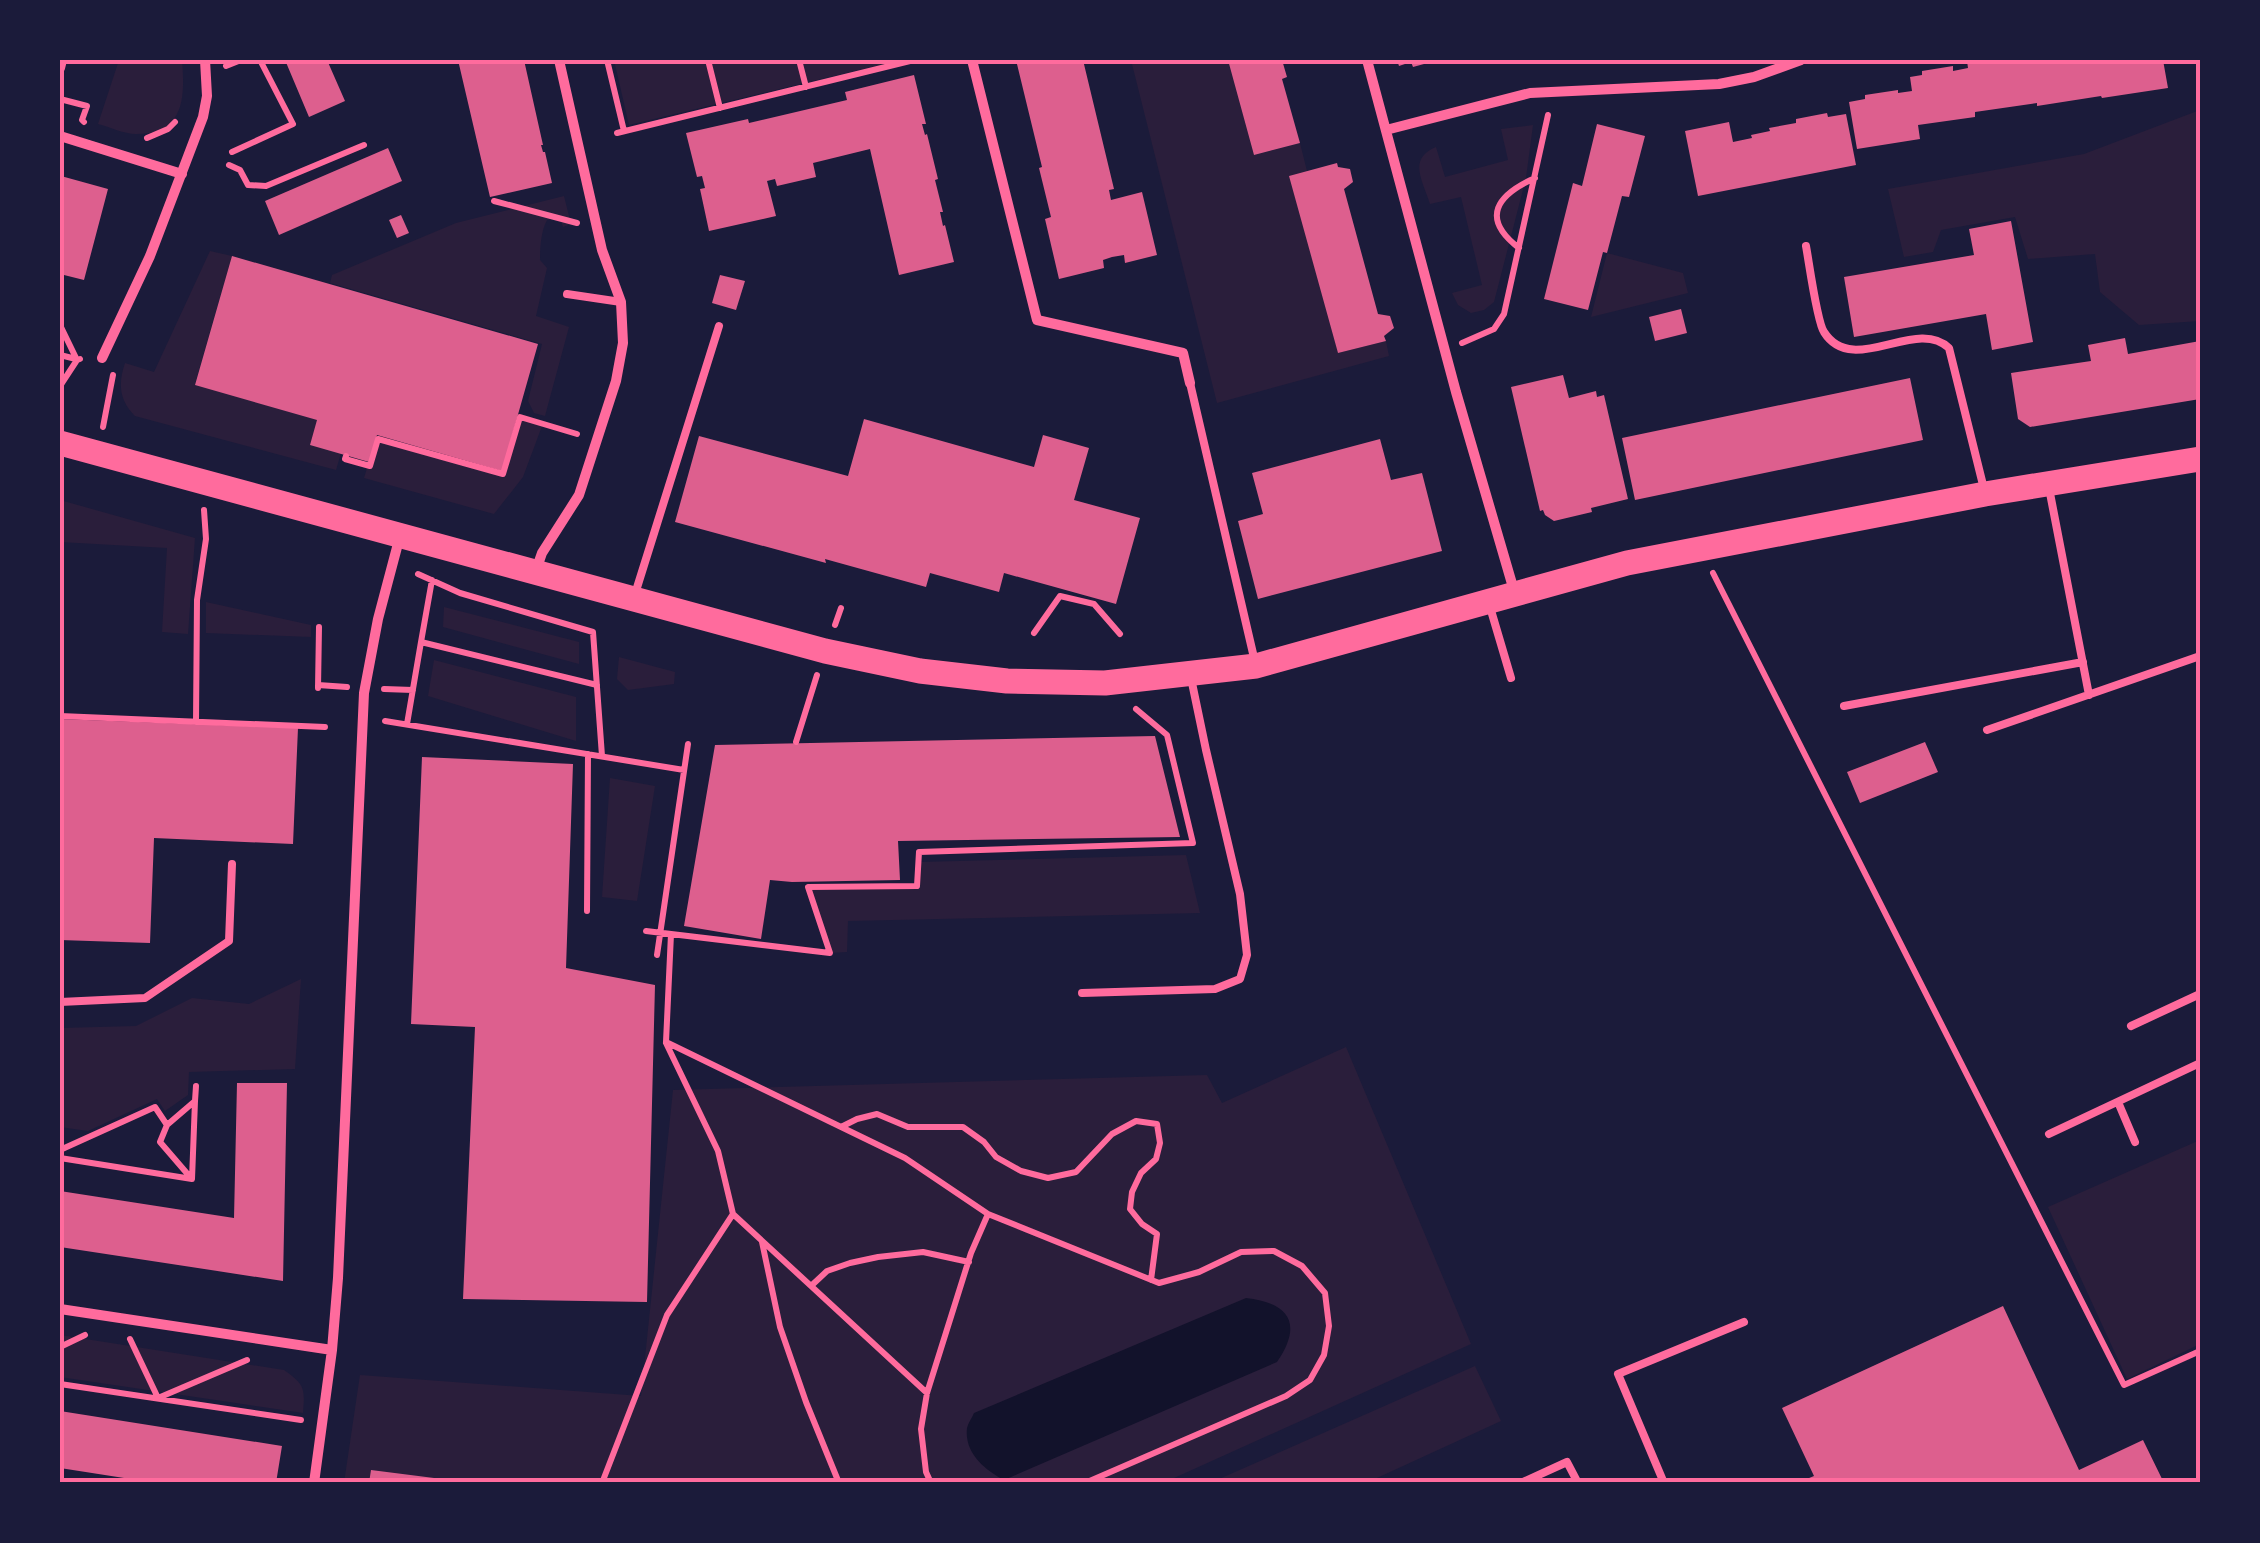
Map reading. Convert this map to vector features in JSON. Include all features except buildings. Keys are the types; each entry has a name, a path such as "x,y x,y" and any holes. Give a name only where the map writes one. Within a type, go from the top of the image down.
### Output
{"main road":[{"path":"60,442 794,644 920,671 1007,681 1105,684 1256,666 1627,564 2048,482 2200,459"}],"street":[{"path":"60,68 62,60"},
{"path":"102,358 150,256 203,117 207,96 205,60"},
{"path":"535,574 542,553 579,495 616,381 623,344 621,302 602,250 559,60"},
{"path":"972,60 1037,320 1182,352 1190,383"},
{"path":"1368,60 1515,596"},
{"path":"1386,130 1530,93 1720,84 1801,60"},
{"path":"60,136 182,174"},
{"path":"314,1483 338,1278 365,688 400,536"},
{"path":"60,1308 332,1350"}],"lane":[{"path":"1806,246 1822,331 1840,347 1855,350 1928,338 1941,340 1950,348 1985,494"},
{"path":"567,294 621,302"},
{"path":"633,598 719,326"},
{"path":"1190,383 1256,666"},
{"path":"2048,482 2089,695"},
{"path":"1488,602 1511,678"},
{"path":"1986,730 2200,656"},
{"path":"1844,706 2083,662"},
{"path":"1082,993 1214,988 1240,979 1247,955 1240,894 1190,674"},
{"path":"60,1002 145,998 229,941 232,864"},
{"path":"2131,1026 2200,994"},
{"path":"2050,1134 2200,1064"},
{"path":"2118,1102 2135,1142"},
{"path":"1664,1483 1618,1374 1744,1322"},
{"path":"1521,1483 1567,1462 1578,1483"}],"path":[{"path":"225,66 241,60"},
{"path":"232,152 293,124 260,60"},
{"path":"607,60 620,132 912,60"},
{"path":"708,60 720,108"},
{"path":"800,60 806,87"},
{"path":"1444,348 1471,341 1494,329 1504,314 1554,90"},
{"path":"60,98 87,106 82,120 88,127"},
{"path":"136,140 152,138 180,118"},
{"path":"229,165 240,170 248,185 266,186 364,145"},
{"path":"1519,248 1499,227 1500,200 1510,190 1535,178"},
{"path":"494,201 597,228"},
{"path":"60,325 78,360"},
{"path":"60,354 78,360 102,358 114,376 98,452"},
{"path":"60,386 78,360"},
{"path":"346,456 370,466 378,439 503,474 520,416 597,440"},
{"path":"196,722 197,600 206,539 206,515 198,480"},
{"path":"1700,549 2124,1385 2200,1350"},
{"path":"393,563 460,593 593,632 602,756"},
{"path":"407,724 432,580"},
{"path":"1034,633 1060,596 1094,604 1120,634"},
{"path":"318,690 319,627"},
{"path":"421,642 596,685"},
{"path":"646,931 830,953 808,887 917,886 919,852 1194,843 1167,735 1105,684"},
{"path":"60,716 325,727"},
{"path":"364,718 684,770"},
{"path":"658,955 688,744"},
{"path":"587,911 588,754"},
{"path":"671,934 666,1042 718,1151 733,1214 927,1393"},
{"path":"666,1042 904,1158 988,1214 1151,1280 1159,1283 1199,1272 1241,1252 1274,1251 1302,1266 1326,1293 1329,1326 1324,1355 1310,1380 1286,1396 1085,1483"},
{"path":"192,1179 196,1086"},
{"path":"192,1179 160,1142 167,1125 195,1101"},
{"path":"60,1150 154,1107 167,1125"},
{"path":"842,1127 856,1118 876,1114 908,1126 962,1127 984,1142 996,1158 1048,1178 1076,1172 1112,1134 1136,1121 1157,1124 1160,1143 1156,1159 1141,1172 1130,1209 1156,1234 1151,1280"},
{"path":"60,1158 192,1179"},
{"path":"602,1483 667,1314 733,1214"},
{"path":"931,1483 921,1429 927,1393 968,1262 988,1214"},
{"path":"762,1241 780,1327 839,1483"},
{"path":"811,1286 828,1271 878,1257 923,1252 968,1262"},
{"path":"60,1347 120,1318 158,1398"},
{"path":"158,1398 284,1343"},
{"path":"60,1384 322,1423"}],"shaded area":[{"path":"119,60 182,60 182,100 173,120 164,128 136,134 98,124"},
{"path":"614,60 901,60 629,125"},
{"path":"1131,60 1228,60 1254,155 1300,143 1307,171 1290,176 1338,353 1386,341 1389,356 1217,403"},
{"path":"2200,110 2200,321 2139,325 2100,292 2095,254 2028,259 2015,217 1941,230 1933,252 1904,257 1888,189 2084,154"},
{"path":"1533,125 1526,178 1494,302 1471,313 1458,305 1452,293 1482,285 1461,197 1430,204 1420,164 1427,152 1436,147 1445,177 1508,160 1501,129"},
{"path":"564,196 571,224 563,227 555,218 547,220 541,245 540,260 547,268 536,316 569,327 545,416 534,413 528,401 542,344 330,283 332,275 456,223"},
{"path":"210,251 232,256 195,384 317,420 341,453 336,470 135,416 126,404 121,385 125,363 154,372"},
{"path":"1607,253 1683,273 1688,293 1591,317"},
{"path":"517,418 542,426 523,477 494,514 364,478 377,435 501,471"},
{"path":"60,500 195,538 188,634 162,632 167,548 60,542"},
{"path":"206,602 311,625 311,637 206,633"},
{"path":"444,607 579,642 579,664 443,627"},
{"path":"619,657 675,672 674,684 628,690 617,679"},
{"path":"434,660 576,697 576,741 428,696"},
{"path":"610,778 655,786 637,901 602,897"},
{"path":"1186,855 1200,913 848,921 847,952 830,953 808,887 917,886 919,862"},
{"path":"301,979 295,1069 189,1072 188,1095 165,1111 157,1099 88,1131 60,1127 60,1028 136,1026 192,998 249,1004"},
{"path":"1346,1047 1471,1344 1163,1483 344,1483 360,1375 641,1396 673,1090 1207,1075 1222,1103"},
{"path":"2200,1140 2200,1344 2127,1379 2048,1207"},
{"path":"1246,1298 1273,1305 1288,1318 1289,1337 1277,1362 1004,1480 972,1453 967,1428 974,1413"},
{"path":"60,1335 284,1370 302,1388 303,1413 60,1377"},
{"path":"1475,1366 1501,1421 1366,1483 1210,1483"}]}
